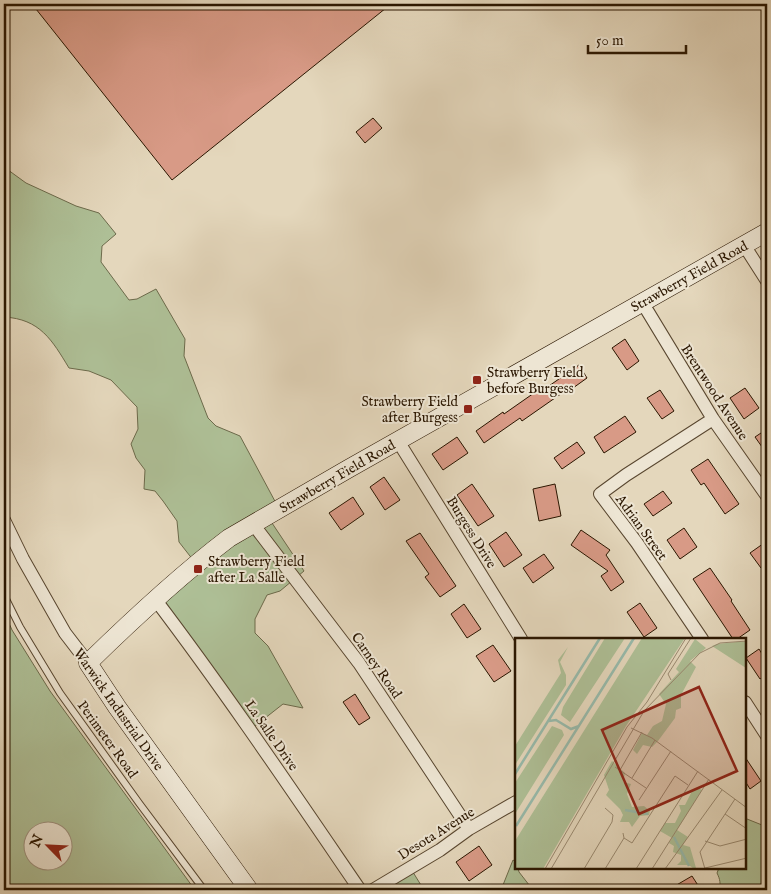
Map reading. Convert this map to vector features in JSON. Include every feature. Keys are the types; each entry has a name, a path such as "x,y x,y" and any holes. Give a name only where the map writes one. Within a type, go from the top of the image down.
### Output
{"street":[{"name":"Strawberry Field Road","path":"88,663 155,599 229,538 767,232"},
{"path":"744,245 767,282"},
{"name":"Brentwood Avenue","path":"642,302 713,419 767,496"},
{"name":"Adrian Street","path":"701,638 600,494 713,419"},
{"name":"Burgess Drive","path":"398,441 520,638"},
{"name":"Warwick Industrial Drive","path":"4,520 66,633 128,723 249,890"},
{"name":"Carney Road","path":"253,524 359,663 469,829"},
{"name":"La Salle Drive","path":"155,599 209,671 360,890"},
{"path":"746,704 767,736"},
{"name":"Desota Avenue","path":"373,890 440,850 469,829 515,803"}],"lane":[{"name":"Perimeter Road","path":"4,595 20,627 60,693 204,890"}],"green space":[{"path":"4,167 26,183 76,206 99,213 116,234 102,246 101,262 129,300 137,299 156,289 185,339 184,356 208,418 216,426 240,436 277,505 268,517 304,571 280,591 267,595 255,619 255,633 268,646 303,708 283,704 255,726 250,723 160,597 197,565 179,542 177,521 155,491 144,489 145,470 136,458 131,444 138,429 137,407 111,380 89,371 69,368 57,348 36,327 27,322 4,317"},
{"path":"4,612 12,630 50,691 195,890 4,890"},
{"path":"746,820 767,827 767,890 719,890 720,882 717,873 719,869 746,869"},
{"path":"513,860 515,861 515,869 518,869 533,890 501,890"},
{"path":"411,869 424,890 371,890"}],"building":[{"path":"32,4 391,4 172,180"},
{"path":"373,118 382,128 365,143 356,132"},
{"path":"625,339 639,361 627,370 612,348"},
{"path":"579,365 587,378 522,421 520,418 484,443 476,431 544,386 546,388"},
{"path":"745,388 759,408 744,419 730,398"},
{"path":"660,390 674,411 662,419 647,398"},
{"path":"625,416 636,432 604,453 594,437"},
{"path":"767,429 767,454 755,437"},
{"path":"457,437 468,453 443,470 432,454"},
{"path":"577,442 585,453 562,469 554,458"},
{"path":"708,459 739,504 725,514 704,483 701,485 691,470"},
{"path":"384,477 400,500 385,510 370,487"},
{"path":"472,484 494,516 478,526 457,495"},
{"path":"555,484 561,516 539,521 533,489"},
{"path":"663,491 672,503 653,516 644,504"},
{"path":"353,497 364,514 341,530 329,513"},
{"path":"684,528 697,547 680,559 667,540"},
{"path":"581,530 610,550 606,555 624,582 611,591 601,576 608,571 571,545"},
{"path":"506,532 522,555 504,567 489,544"},
{"path":"420,533 456,586 440,597 425,577 429,574 406,541"},
{"path":"767,541 767,563 761,568 750,553"},
{"path":"544,554 554,568 533,583 523,568"},
{"path":"710,568 750,630 738,638 732,638 693,579"},
{"path":"640,603 657,628 644,637 627,612"},
{"path":"464,604 481,629 467,638 451,614"},
{"path":"493,645 511,671 494,682 476,656"},
{"path":"759,649 767,662 767,674 760,679 746,658"},
{"path":"355,694 370,718 359,725 343,702"},
{"path":"746,758 761,781 750,789 746,783"},
{"path":"479,846 492,865 469,881 456,862"},
{"path":"692,876 701,890 668,890"}],"waterway":[{"path":"757,890 767,881"}],"place":[{"name":"Strawberry Field before Burgess","path":"477,380"},
{"name":"Strawberry Field after Burgess","path":"468,409"},
{"name":"Strawberry Field after La Salle","path":"198,569"}]}
